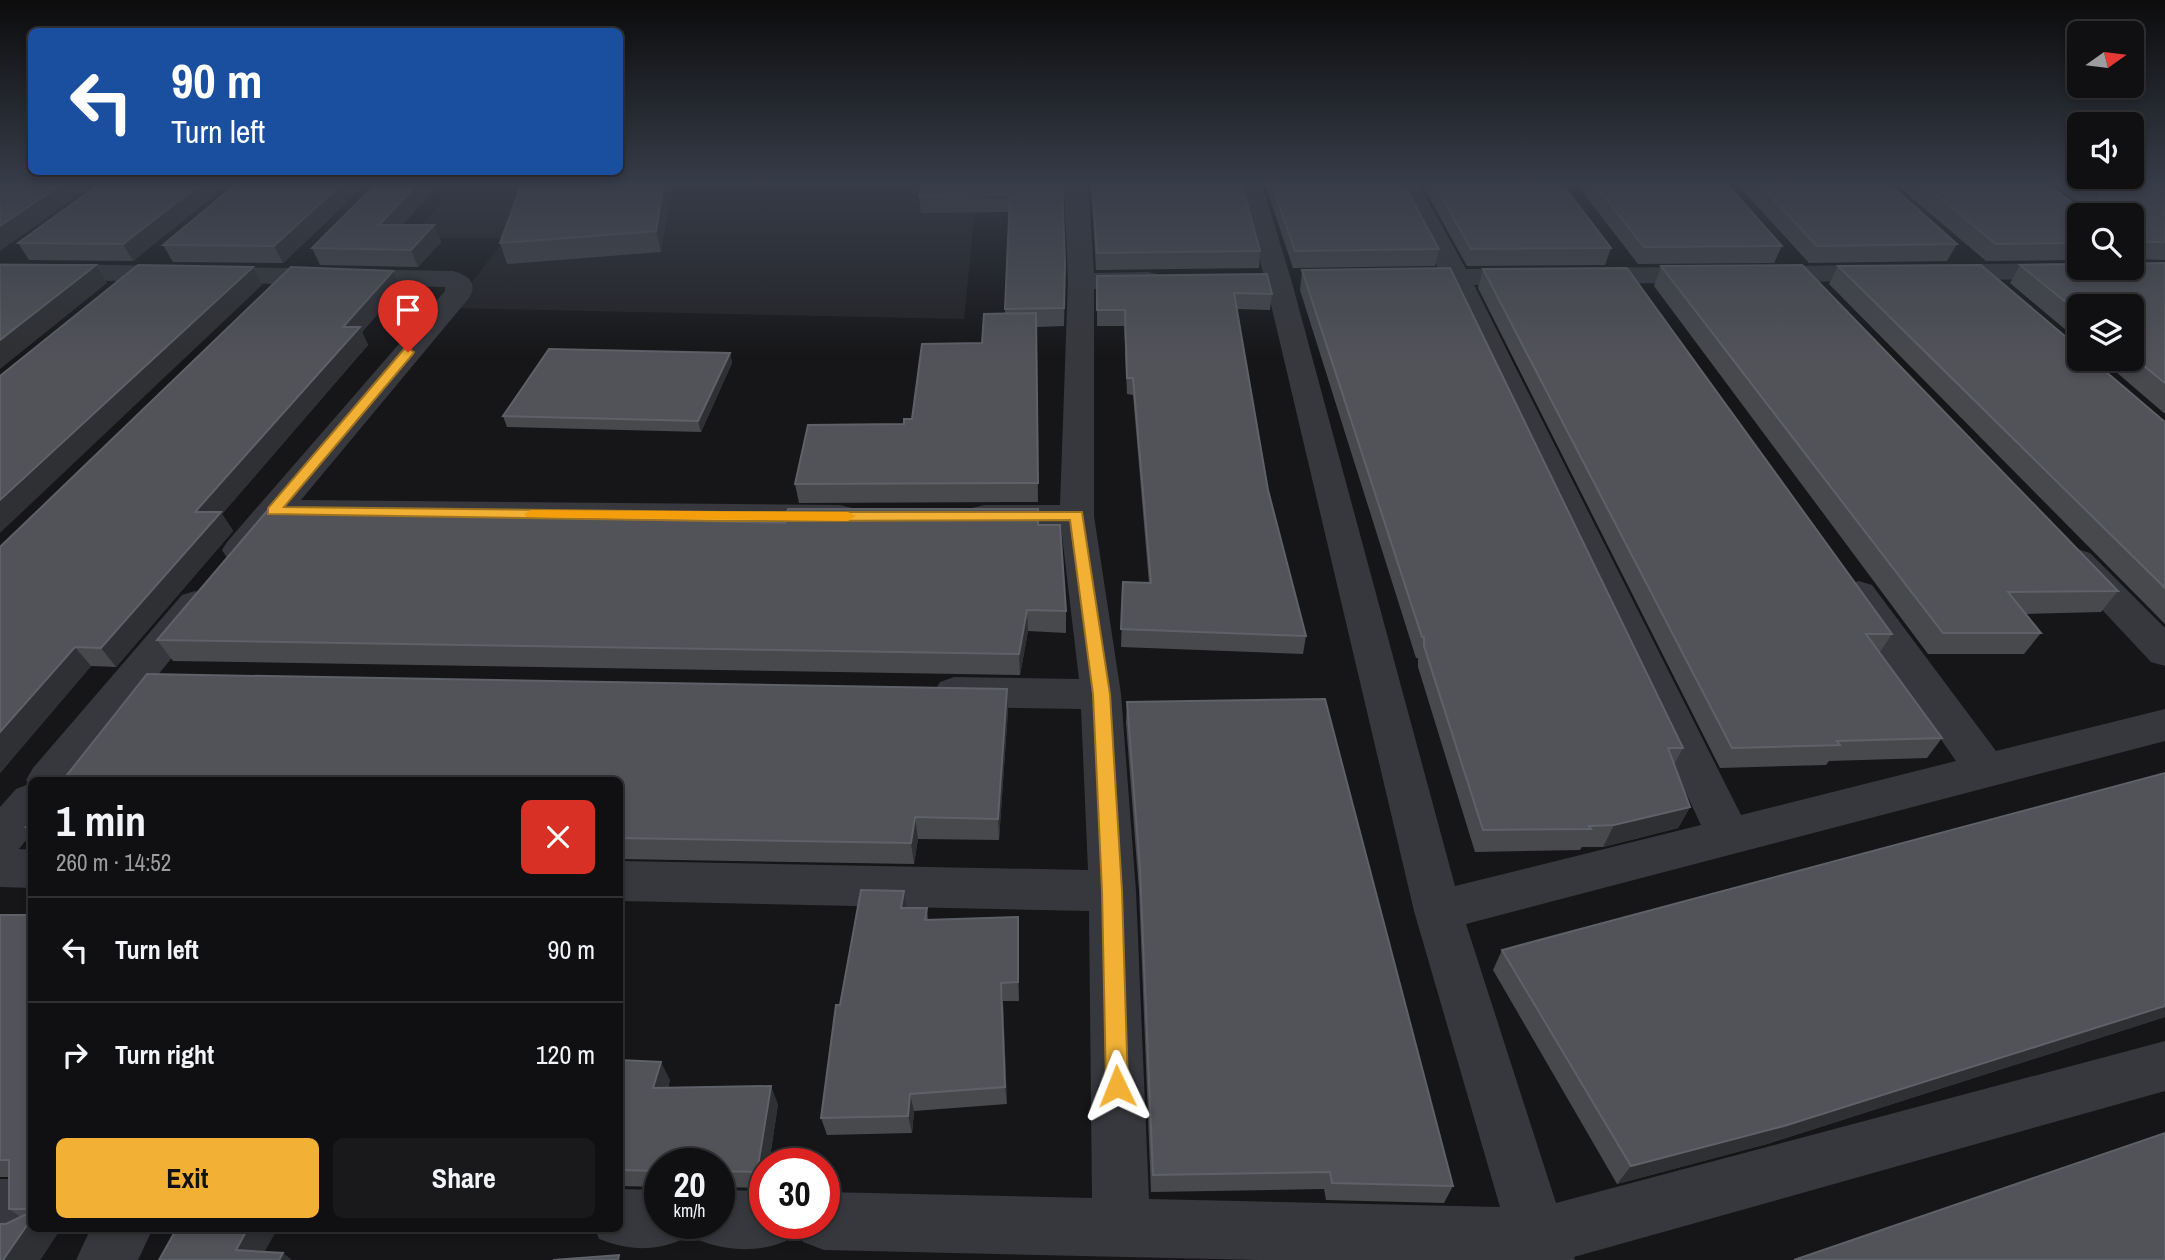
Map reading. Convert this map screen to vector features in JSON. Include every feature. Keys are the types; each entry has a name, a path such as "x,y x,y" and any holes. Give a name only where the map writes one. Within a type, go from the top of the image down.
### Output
{"street":[{"path":"1079,240 1081,281 1077,516 1101,694 1112,891 1121,1226"},
{"path":"1267,240 1438,911 1542,1249"},
{"path":"1437,240 1729,835"},
{"path":"1606,245 1655,310"},
{"path":"1946,245 2008,298"},
{"path":"260,303 319,246"},
{"path":"111,297 171,247"},
{"path":"1776,247 1831,305"},
{"path":"0,268 22,251"},
{"path":"0,268 453,279 461,285 459,292 50,777"},
{"path":"1375,279 2153,269"},
{"path":"1081,281 1173,280"},
{"path":"273,511 873,516"},
{"path":"954,516 1077,516"},
{"path":"2060,543 2165,652"},
{"path":"1840,568 1985,769"},
{"path":"133,678 174,679"},
{"path":"921,691 1101,694"},
{"path":"1438,911 2165,725"},
{"path":"0,839 28,806"},
{"path":"0,868 28,869"},
{"path":"623,881 1112,891"},
{"path":"840,1221 1121,1226 1542,1249 2165,1066"},
{"path":"0,1208 28,1208"},
{"path":"623,1218 644,1219"},
{"path":"106,1260 122,1232"}],"shaded area":[{"path":"505,240 972,240 964,319 452,308"}],"building":[{"path":"22,240 128,240 123,244 18,243"},
{"path":"169,240 281,240 274,246 163,245"},
{"path":"320,240 420,240 411,250 312,248"},
{"path":"501,240 542,240 500,243"},
{"path":"1008,240 1064,240 1064,308 1005,309"},
{"path":"1096,240 1257,240 1260,251 1097,253"},
{"path":"1291,240 1434,240 1439,249 1295,251"},
{"path":"1466,240 1605,240 1611,248 1471,249"},
{"path":"1638,240 1776,240 1782,246 1644,247"},
{"path":"1811,240 1952,240 1957,244 1817,246"},
{"path":"1991,240 2067,240 2067,243 1996,244"},
{"path":"2144,240 2165,240 2165,242 2144,242"},
{"path":"2165,263 2165,383 2144,366 2144,294 2067,294 2067,303 2020,265 2067,264 2067,280 2144,280 2144,264"},
{"path":"0,265 96,265 0,340"},
{"path":"138,265 253,267 0,500 0,376"},
{"path":"1802,265 2118,591 2008,592 2041,633 1943,633 1661,266"},
{"path":"1981,265 2067,338 2067,371 2105,371 2165,422 2165,588 1838,266"},
{"path":"291,267 393,271 343,327 360,327 195,512 221,512 101,648 75,647 0,732 0,547"},
{"path":"1450,268 1683,748 1668,748 1690,807 1614,825 1589,826 1591,829 1483,830 1424,646 1424,637 1302,270"},
{"path":"1627,268 1892,634 1866,634 1942,738 1837,741 1840,745 1732,748 1483,269"},
{"path":"1267,274 1272,294 1234,293 1268,490 1306,636 1121,629 1123,582 1151,583 1133,378 1127,378 1125,310 1097,310 1097,276"},
{"path":"1036,313 1038,483 795,484 808,425 904,424 904,419 912,419 922,344 982,343 984,314"},
{"path":"549,349 730,353 698,421 503,416"},
{"path":"788,509 1038,509 1038,525 1060,525 1066,611 1027,610 1019,654 157,640 267,511 785,523"},
{"path":"147,674 1007,689 998,819 915,817 911,843 623,838 623,777 65,777"},
{"path":"1325,699 1453,1186 1332,1183 1330,1172 1153,1175 1140,870 1127,702"},
{"path":"2165,773 2165,1006 1784,1126 1631,1166 1502,950"},
{"path":"861,890 904,891 901,908 927,908 925,920 1018,917 1018,982 1001,983 1005,1087 910,1094 908,1116 821,1118 836,1005 840,1005"},
{"path":"0,915 28,915 28,1212 26,1209 9,1209 9,1160 0,1160"},
{"path":"623,1060 661,1062 653,1088 771,1086 761,1148 749,1148 749,1172 735,1171 735,1148 644,1148 644,1171 623,1170"},
{"path":"2165,1133 2165,1260 1794,1260"},
{"path":"28,1213 28,1224 3,1260 0,1260 0,1224 6,1224"},
{"path":"175,1232 246,1232 236,1250 283,1253 279,1260 159,1260"},
{"path":"619,1255 618,1260 553,1260"}],"slow traffic":[{"path":"531,514 848,516"}],"route":[{"path":"408,352 273,511 724,517 1077,516 1101,694 1112,891 1117,1086"}]}
